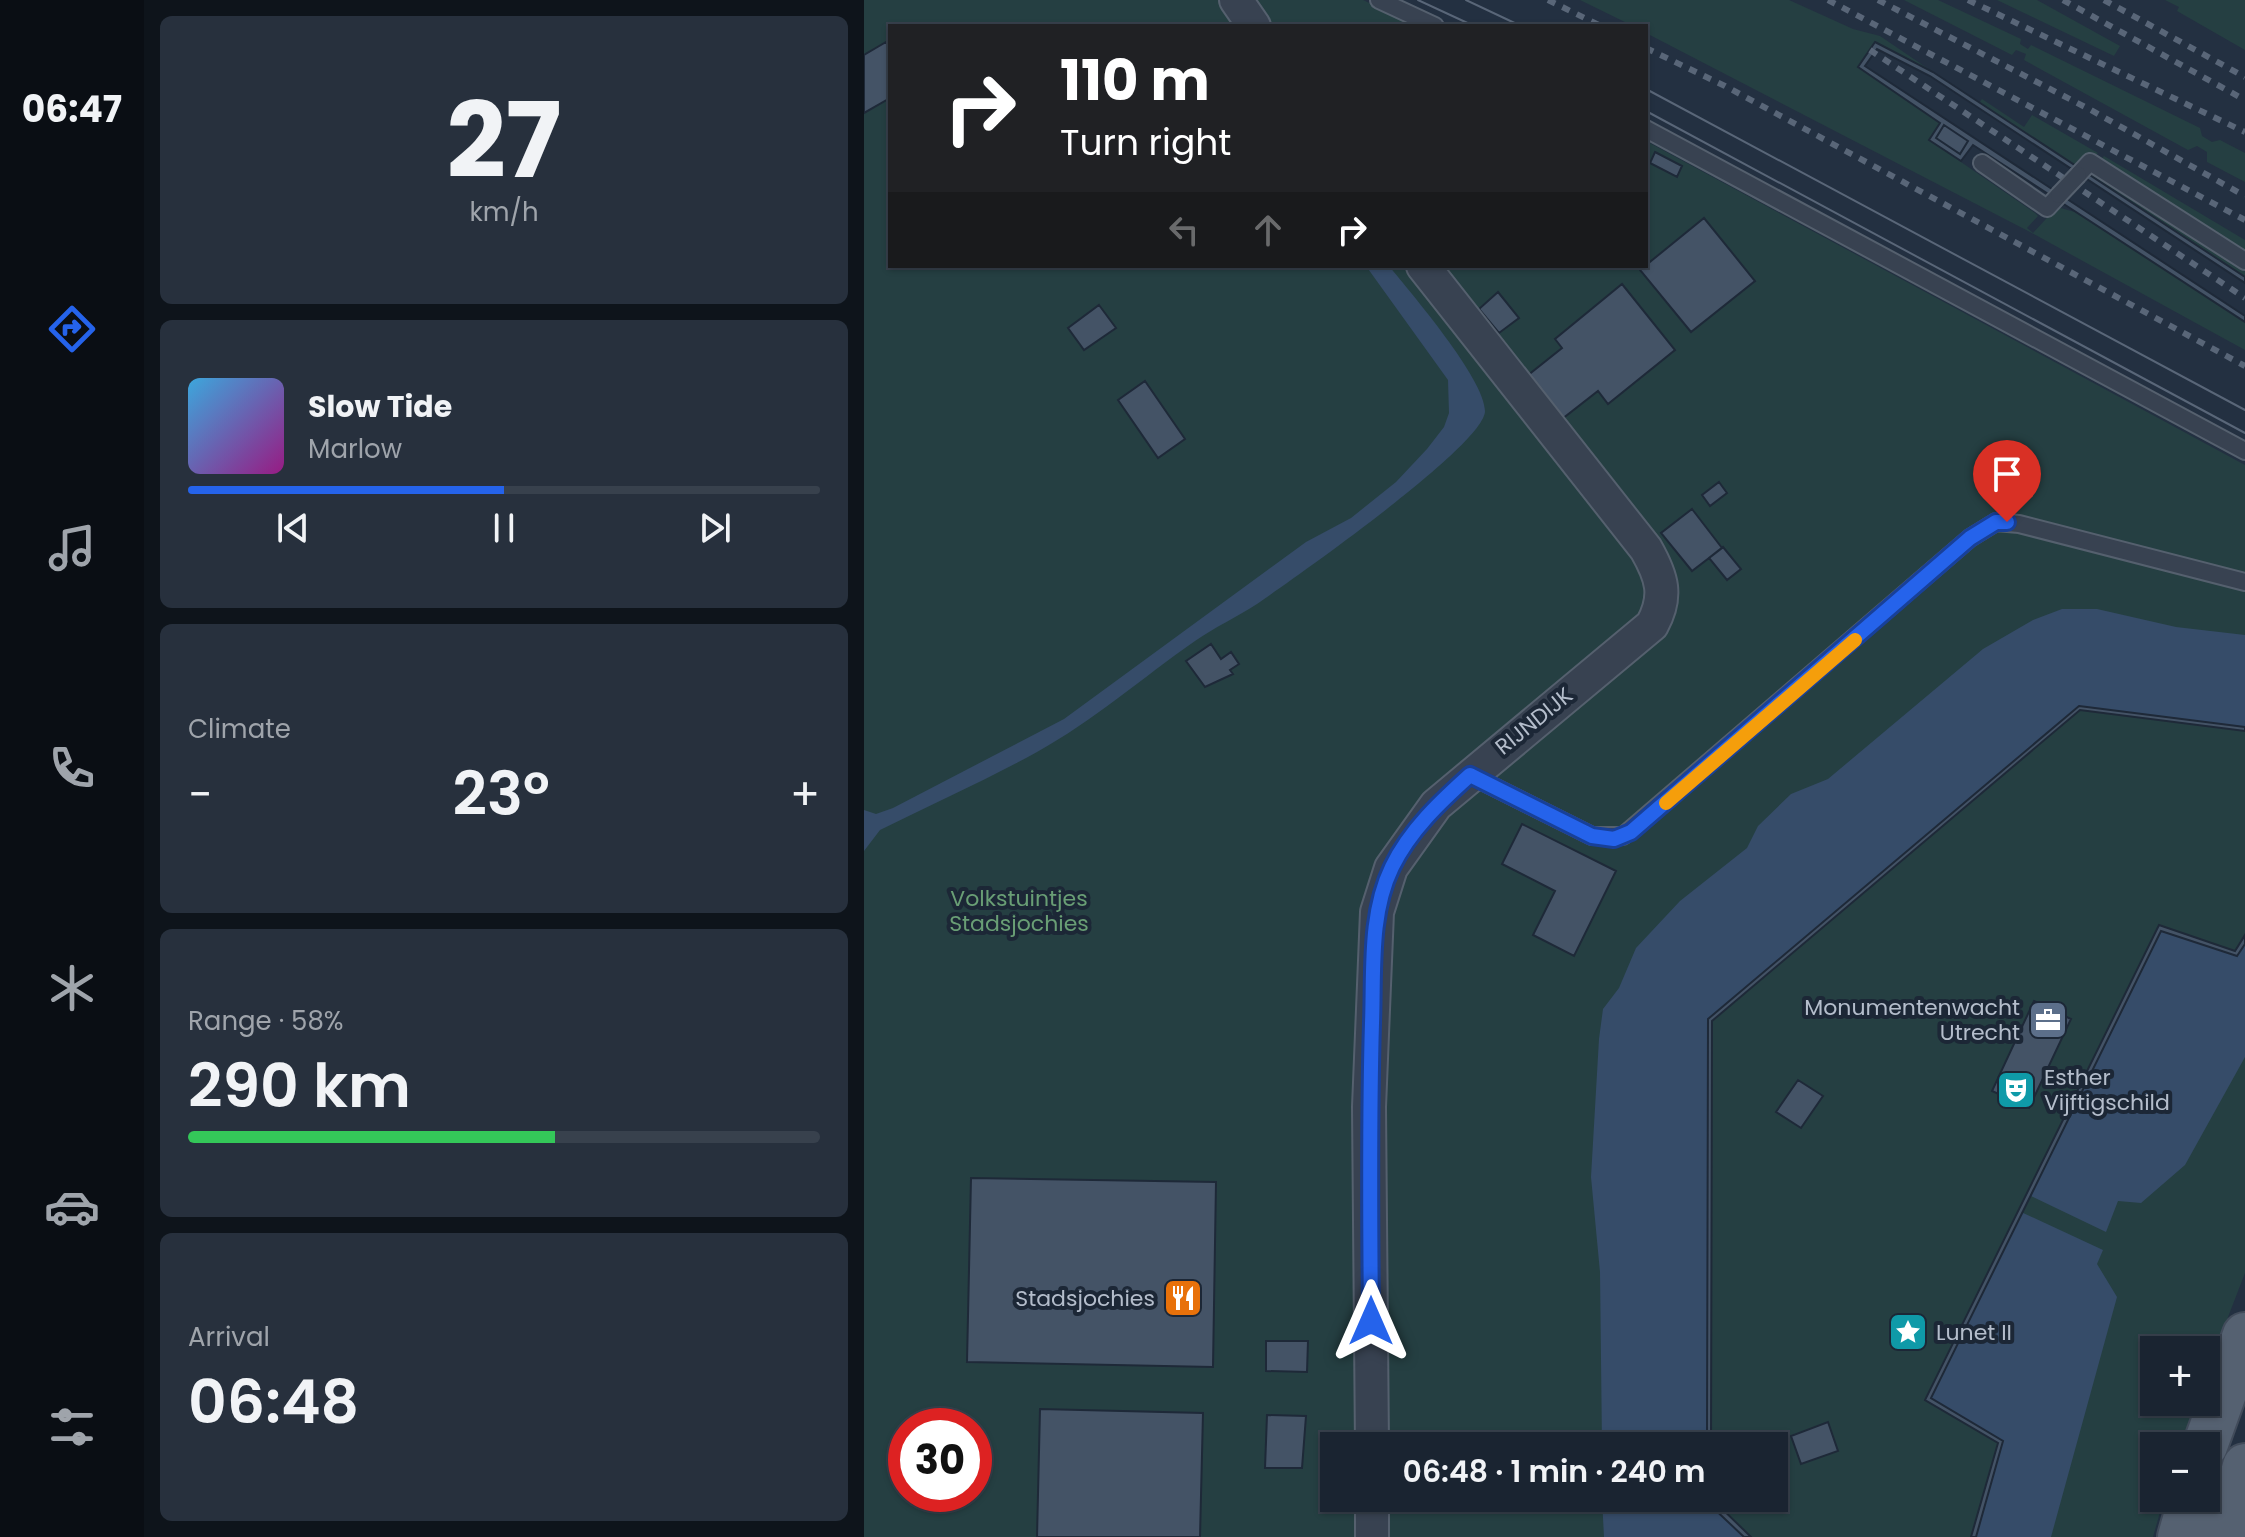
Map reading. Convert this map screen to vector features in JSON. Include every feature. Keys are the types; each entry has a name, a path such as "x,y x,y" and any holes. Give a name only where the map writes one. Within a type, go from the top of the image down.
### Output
{"main road":[{"path":"2210,1432 2245,1335"},
{"path":"2225,1537 2245,1466"},
{"path":"2180,1537 2187,1512"}],"street":[{"path":"1236,0 1253,24"},
{"name":"RIJNDIJK","path":"1372,1432 1369,1107 1377,912 1391,868 1436,805 1652,625 1662,608 1663,589 1659,572 1646,549 1425,268"},
{"path":"1372,1512 1372,1537"}],"lane":[{"path":"1379,0 1431,24"},
{"path":"1648,130 2245,451"},
{"path":"1982,163 2047,208 2090,162 2245,261"},
{"path":"1470,775 1592,836 1614,839 1631,832 1970,538 1996,522 2019,524 2245,582"}],"green space":[{"name":"Volkstuintjes Stadsjochies","path":"864,0 1363,0 1414,24 888,24 888,268 1648,268 1648,142 2245,465 2245,1273 2220,1338 2140,1336 2140,1416 2191,1416 2186,1432 2140,1432 2140,1512 2160,1512 2153,1537 864,1537"},
{"path":"1580,0 1789,0 1853,29 1880,36 1933,72 1876,42 1858,67 1940,123 1929,140 2035,213 2038,216 2027,228 2033,233 2057,207 2075,212 2245,322 2245,350 2030,232 1648,34 1648,24 1629,24"},
{"path":"1904,0 1938,0 2021,39 2020,44 2028,49 2031,45 2200,128 2202,136 2212,142 2220,140 2245,153 2245,182 2207,162 2207,152 2197,146 2188,150 2024,60 2026,54 2016,50 2012,55"},
{"path":"1997,0 2037,0 2120,46 2114,56"},
{"path":"2165,0 2245,0 2245,50 2177,11 2179,7"},
{"path":"1982,99 2024,127 2032,115 2098,153 2081,170 1979,103"},
{"path":"2104,156 2245,240 2245,277 2087,175"}],"water":[{"path":"1367,268 1391,268 1460,358 1482,397 1485,411 1477,428 1454,452 1384,511 1257,604 1195,641 1058,740 880,830 864,851 864,810 876,814 893,808 1064,719 1306,542 1351,518 1396,482 1444,427 1449,413 1448,380"},
{"path":"2062,609 2097,609 2176,627 2245,635 2245,727 2079,706 1708,1019 1707,1432 1602,1432 1600,1272 1591,1177 1603,1009 1619,988 1636,948 1680,901 1747,848 1758,826 1791,794 1828,779 1983,649 2033,620"},
{"path":"2161,931 2236,956 2245,944 2245,1057 2185,1165 2141,1203 2118,1201 2106,1232 2029,1195"},
{"path":"2021,1212 2103,1250 2097,1264 2117,1297 2051,1537 1976,1537 2003,1441 1931,1398"},
{"path":"1603,1512 1720,1512 1744,1537 1604,1537"}],"building":[{"path":"886,42 888,45 888,99 864,113 864,55"},
{"path":"1875,42 1933,72 2245,277 2245,283 1930,76 1877,49 1865,66 2245,316 2245,322 1973,145 1961,161 1929,140 1940,123 1858,67"},
{"path":"1944,125 1968,141 1960,154 1936,138"},
{"path":"1655,152 1682,166 1677,177 1650,163"},
{"path":"1704,218 1755,281 1691,332 1640,270 1648,268 1648,264"},
{"path":"1622,284 1675,350 1608,404 1598,391 1562,419 1527,376 1562,348 1555,339"},
{"path":"1498,292 1519,318 1499,333 1479,309"},
{"path":"1099,305 1116,328 1084,350 1068,328"},
{"path":"1145,381 1185,439 1158,458 1118,400"},
{"path":"1719,482 1727,493 1710,506 1702,495"},
{"path":"1692,509 1722,548 1692,571 1661,533"},
{"path":"1723,547 1741,569 1727,580 1709,558"},
{"path":"1211,644 1221,659 1231,652 1239,664 1230,670 1233,674 1205,687 1186,661"},
{"path":"2079,706 2245,727 2245,731 2080,710 1712,1021 1711,1432 1707,1432 1708,1019"},
{"path":"1522,824 1616,871 1574,956 1533,935 1555,891 1502,864"},
{"path":"2159,925 2235,951 2245,935 2245,944 2237,956 2161,931 1931,1398 2003,1441 1976,1537 1971,1537 1998,1443 1925,1400"},
{"path":"2034,1001 2071,1019 2029,1108 1992,1091"},
{"path":"1798,1080 1823,1096 1801,1128 1776,1112"},
{"path":"971,1178 1216,1182 1213,1367 967,1362"},
{"path":"1266,1341 1308,1341 1307,1372 1266,1371"},
{"path":"1040,1409 1203,1413 1200,1537 1037,1537"},
{"path":"1267,1415 1306,1416 1302,1468 1265,1468"},
{"path":"1828,1422 1838,1451 1801,1464 1791,1436"},
{"path":"1718,1512 1725,1512 1751,1537 1744,1537"}],"tram line":[{"path":"1418,0 1470,24"},
{"path":"1466,0 1517,24"},
{"path":"1648,90 2245,410"},
{"path":"1648,112 2245,433"}],"railway":[{"path":"1548,0 1597,24"},
{"path":"1828,0 2245,220"},
{"path":"1878,0 2089,109 2245,196"},
{"path":"1968,0 2245,132"},
{"path":"2063,0 2245,100"},
{"path":"2104,0 2245,77"},
{"path":"1648,49 1725,86 2245,366"},
{"path":"1870,50 2245,298"}],"slow traffic":[{"path":"1666,803 1855,640"}],"place":[{"name":"Monumentenwacht Utrecht","path":"2048,1020"},
{"name":"Esther Vijftigschild","path":"2016,1090"},
{"name":"Stadsjochies","path":"1183,1298"},
{"name":"Lunet II","path":"1908,1332"}],"route":[{"path":"1371,1321 1369,1107 1377,912 1391,868 1436,805 1470,775 1592,836 1614,839 1623,836 1970,538 1996,522 2007,522"}]}
